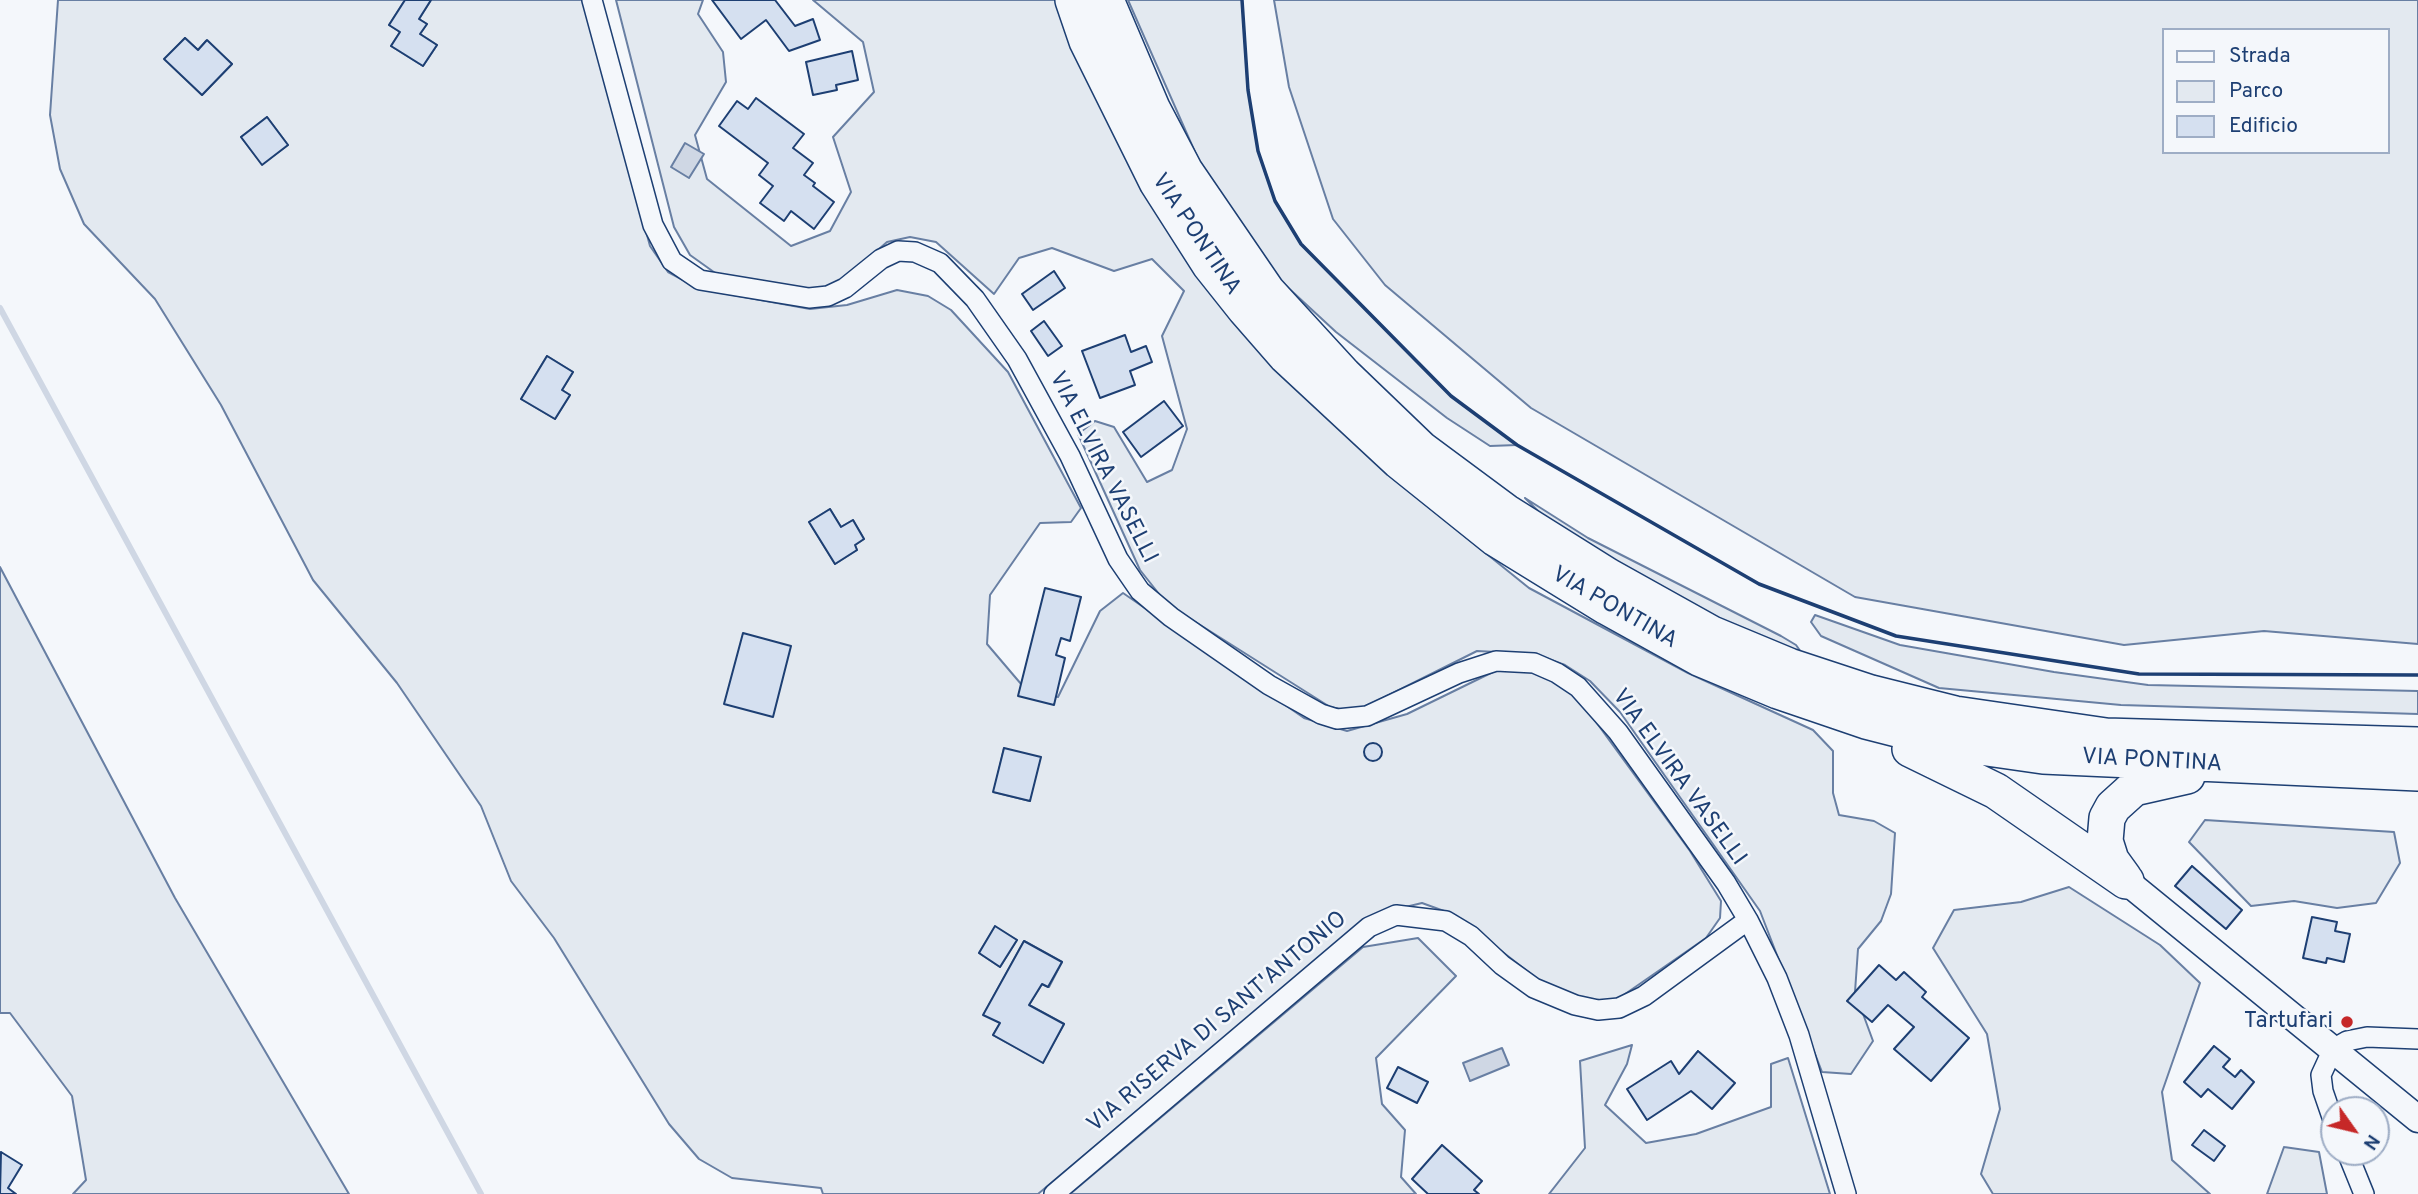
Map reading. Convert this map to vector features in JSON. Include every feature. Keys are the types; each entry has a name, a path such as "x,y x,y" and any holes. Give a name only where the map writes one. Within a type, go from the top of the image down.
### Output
{"highway":[{"name":"VIA PONTINA","path":"1073,0 1087,41 1157,182 1210,265 1296,365 1399,461 1495,538 1606,607 1699,658 1779,691 1866,721 1952,743 2043,756 2418,773"},
{"name":"VIA PONTINA","path":"1106,0 1152,108 1185,170 1267,291 1344,375 1422,449 1506,512 1608,576 1712,634 1789,666 1955,714 2106,736 2418,745"},
{"path":"1779,691 1854,730 1914,750 1961,772 2020,807 2126,881"},
{"path":"2126,881 2111,860 2105,841 2107,818 2121,797 2134,788 2157,781 2246,767"}],"street":[{"name":"VIA ELVIRA VASELLI","path":"592,0 653,225 664,251 682,270 700,280 817,298 845,288 881,259 898,251 930,257 957,278 1004,338 1064,445 1118,559 1135,585 1158,607 1269,685 1321,714 1337,719 1367,716 1459,673 1496,661 1528,662 1557,673 1578,687 1618,732 1726,883 1748,920 1777,978 1800,1035 1846,1194"},
{"path":"2126,881 2418,1119"},
{"name":"VIA RISERVA DI SANT'ANTONIO","path":"1055,1194 1369,927 1396,915 1446,921 1471,936 1528,984 1575,1006 1598,1010 1619,1008 1644,996 1748,920"},
{"path":"2325,1096 2321,1075 2333,1049 2357,1038 2418,1040"},
{"path":"2353,1166 2364,1194"}],"green space":[{"path":"58,0 405,0 389,25 400,32 391,46 423,66 437,45 420,34 427,24 419,19 431,0 583,0 650,246 668,272 700,289 810,309 847,305 897,290 928,296 951,310 1008,372 1081,508 1071,522 1040,523 990,595 987,644 1027,691 1058,697 1100,611 1123,593 1304,718 1347,731 1407,714 1497,670 1530,671 1555,679 1580,700 1690,851 1721,901 1720,918 1706,938 1615,1001 1587,1002 1549,988 1455,915 1422,903 1393,910 1352,930 1038,1194 823,1194 821,1188 732,1178 699,1159 669,1124 554,938 511,881 481,806 397,683 313,580 221,405 155,299 84,224 60,169 50,115","holes":["185,38 198,50 206,41 232,64 202,95 165,59","267,117 288,145 262,164 241,137","547,356 573,372 562,390 570,395 555,419 521,399","830,509 841,527 853,520 864,539 855,545 857,550 835,564 809,522","1004,748 1030,801 994,792","995,927 1017,940 1000,967 979,953","1024,941 1062,962 1049,987 1042,984 1029,1005 1064,1024 1043,1062 993,1035 1000,1023 984,1014"]},
{"path":"616,0 703,0 698,14 723,52 726,82 695,135 707,179 791,246 830,231 851,192 833,137 874,92 863,42 813,0 1056,0 1390,476 1529,588 1688,673 1813,730 1833,751 1833,793 1839,815 1874,821 1895,833 1891,894 1881,921 1858,949 1855,992 1873,1041 1851,1074 1822,1072 1760,911 1620,712 1590,681 1565,665 1535,654 1477,651 1355,712 1330,707 1167,604 1140,570 1078,434 1095,421 1114,427 1147,482 1172,470 1187,429 1162,336 1184,291 1152,259 1114,271 1052,248 1019,258 994,294 936,242 910,237 887,242 839,284 819,294 718,275 690,255 674,227"},
{"path":"1128,0 1242,0 1248,90 1258,151 1275,201 1301,244 1451,396 1517,445 1490,446 1447,418 1336,332 1270,271 1206,177"},
{"path":"1274,0 2418,0 2418,644 2264,631 2124,645 1855,597 1531,408 1385,285 1333,219 1289,87"},
{"path":"1525,498 1588,538 1781,636 1796,645 1801,652 1689,609 1545,518"},
{"path":"0,567 175,898 349,1194 73,1194 86,1180 72,1096 10,1013 0,1013"},
{"path":"1815,615 1900,645 2054,672 2148,685 2418,691 2418,714 2121,705 1939,688 1821,636 1811,622"},
{"path":"2205,820 2394,832 2400,863 2376,903 2337,908 2294,901 2251,906 2189,842"},
{"path":"2069,887 2160,945 2200,983 2162,1092 2172,1160 2210,1194 1993,1194 1981,1174 2000,1109 1987,1034 1933,948 1954,910 2021,902"},
{"path":"1418,938 1456,976 1376,1058 1382,1104 1405,1130 1401,1177 1416,1194 1070,1194 1363,947"},
{"path":"1632,1045 1627,1064 1605,1105 1646,1143 1696,1134 1771,1107 1771,1064 1788,1058 1830,1194 1549,1194 1585,1148 1580,1061"},
{"path":"2284,1147 2319,1152 2327,1194 2267,1194"}],"shaded area":[{"path":"685,143 704,154 689,178 671,167"},
{"path":"1502,1048 1509,1065 1470,1081 1463,1063"}],"building":[{"path":"405,0 431,0 419,19 427,24 420,34 437,45 423,66 391,46 400,32 389,25"},
{"path":"712,0 775,0 795,26 813,19 820,40 789,51 766,20 741,39"},
{"path":"185,38 198,50 207,40 232,64 202,95 164,59"},
{"path":"852,51 858,80 836,85 837,90 813,95 806,62"},
{"path":"756,98 804,134 793,148 813,163 804,175 815,183 813,186 834,202 814,229 791,211 784,221 760,203 773,186 759,175 768,163 719,126 737,101 748,109"},
{"path":"267,117 288,145 262,165 241,137"},
{"path":"1054,271 1065,288 1033,310 1022,294"},
{"path":"1044,321 1062,346 1048,356 1031,331"},
{"path":"1125,335 1131,352 1146,346 1152,362 1130,371 1135,385 1100,398 1082,351"},
{"path":"547,356 573,372 562,390 570,395 555,419 521,399"},
{"path":"1164,401 1183,426 1141,457 1123,432"},
{"path":"830,509 841,527 853,520 864,539 855,545 857,550 835,564 809,522"},
{"path":"1045,588 1081,597 1070,641 1061,638 1056,655 1065,658 1054,705 1018,696"},
{"path":"743,633 791,646 773,717 724,704"},
{"path":"1373,743 1379,746 1382,752 1379,758 1373,761 1367,758 1364,752 1367,746"},
{"path":"1004,748 1041,757 1030,801 993,792"},
{"path":"2192,866 2242,910 2226,929 2175,886"},
{"path":"2312,917 2337,922 2335,931 2350,934 2344,962 2327,958 2326,963 2303,958"},
{"path":"995,926 1017,940 1000,967 979,953"},
{"path":"1024,941 1062,962 1048,987 1042,984 1029,1005 1064,1024 1043,1063 993,1035 1000,1023 983,1015"},
{"path":"1879,965 1896,980 1904,972 1926,992 1922,997 1969,1038 1931,1081 1894,1049 1914,1027 1888,1005 1872,1022 1847,1001"},
{"path":"2214,1046 2230,1059 2223,1067 2235,1077 2241,1070 2254,1082 2232,1109 2208,1089 2201,1097 2184,1082"},
{"path":"1698,1051 1735,1083 1712,1109 1691,1091 1647,1120 1627,1089 1671,1061 1679,1074"},
{"path":"1398,1067 1428,1082 1417,1103 1387,1088"},
{"path":"2204,1130 2225,1146 2214,1161 2192,1145"},
{"path":"1442,1145 1482,1181 1474,1190 1479,1194 1428,1194 1412,1179"},
{"path":"1,1152 22,1165 8,1188 16,1194 0,1194"}],"waterway":[{"path":"0,308 481,1194"}],"wall":[{"path":"1242,0 1248,90 1258,151 1275,201 1301,244 1451,396 1517,445 1759,584 1896,636 2139,674 2418,675"}],"place":[{"name":"Tartufari","path":"2347,1022"}]}
